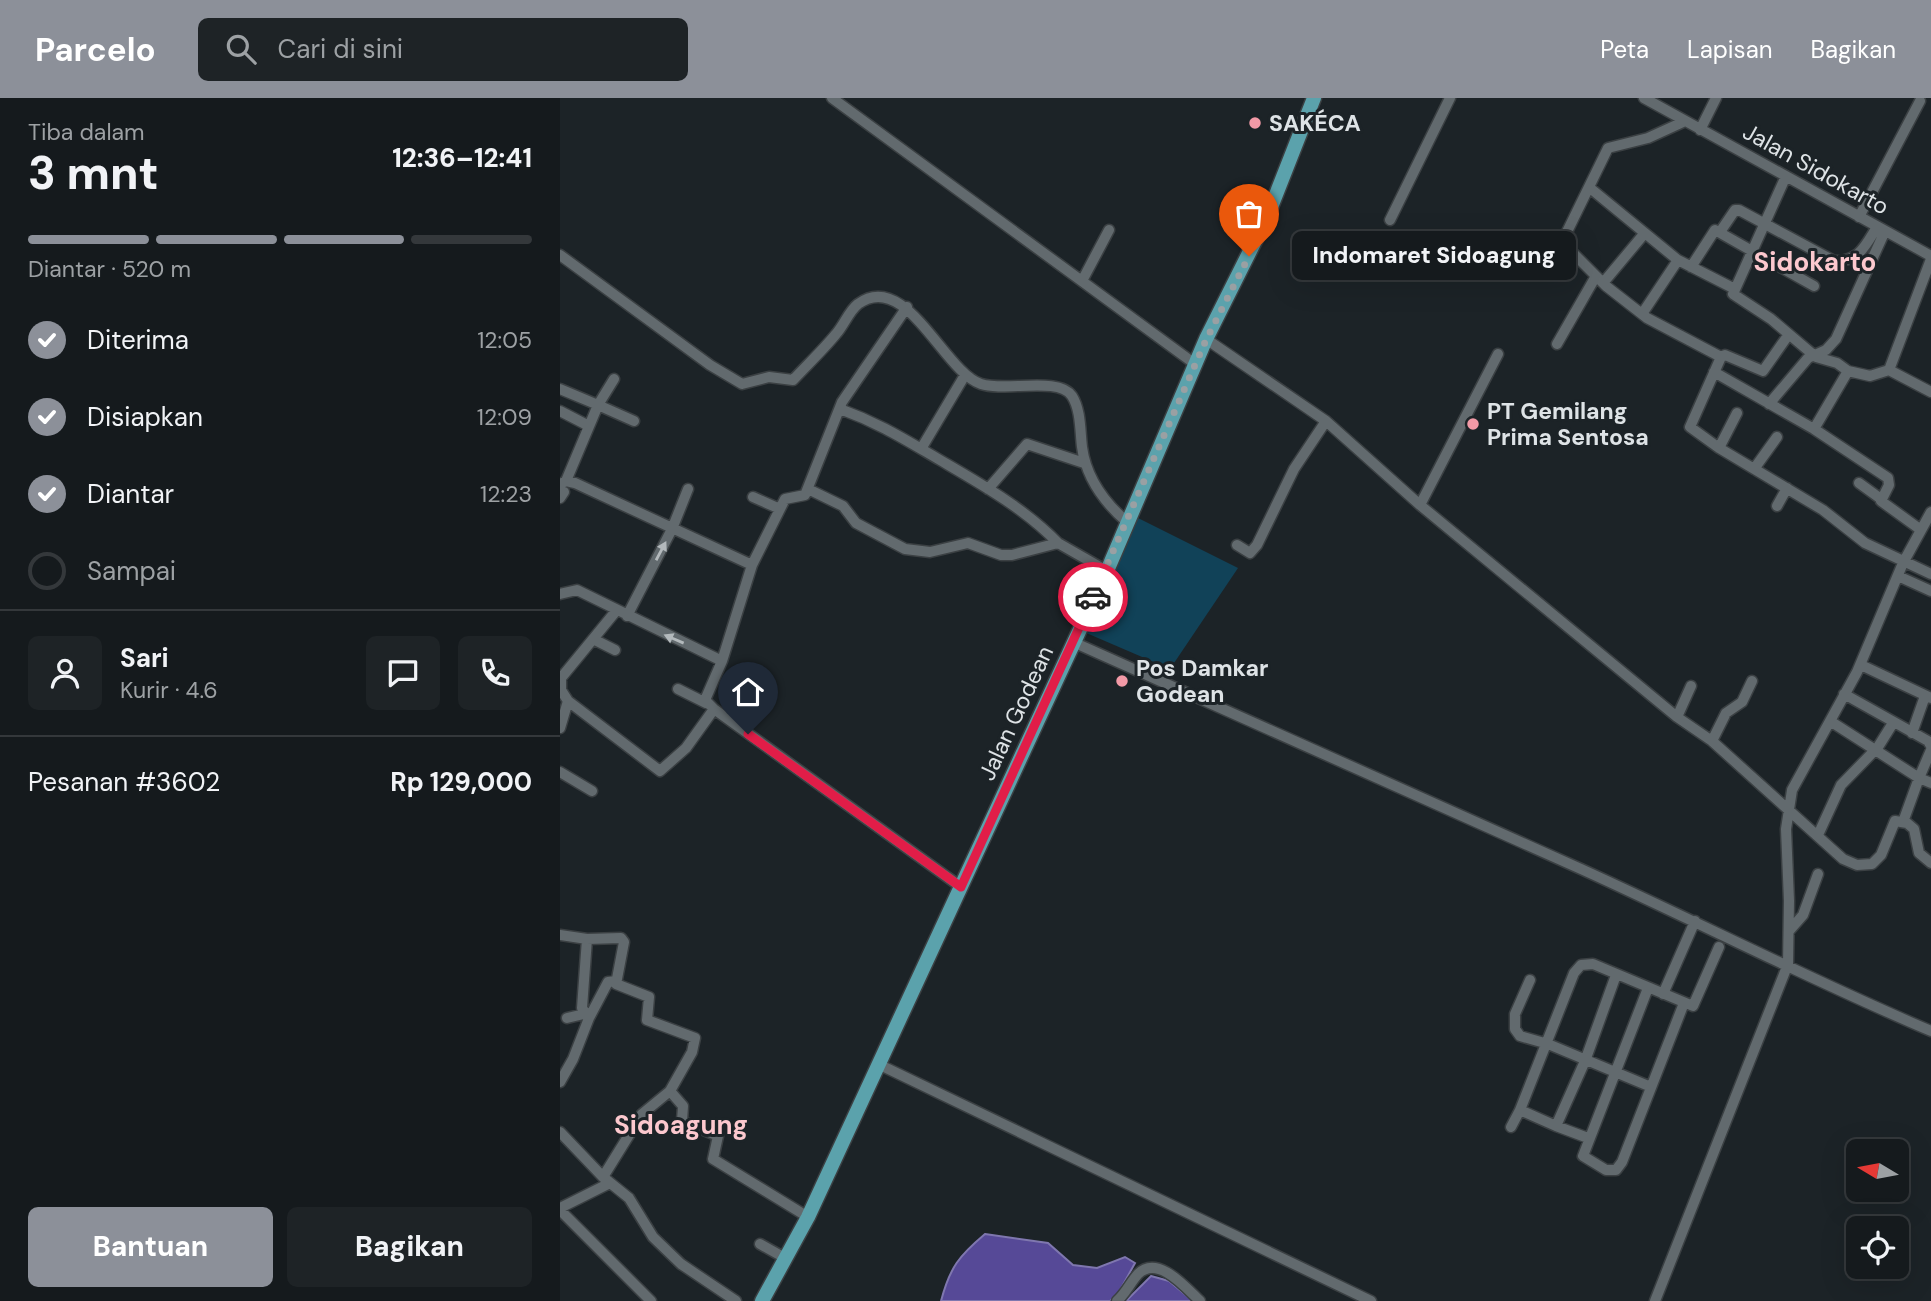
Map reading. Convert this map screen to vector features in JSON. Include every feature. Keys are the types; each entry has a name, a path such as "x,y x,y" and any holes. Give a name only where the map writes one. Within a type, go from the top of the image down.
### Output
{"main road":[{"name":"Jalan Godean","path":"762,1301 808,1217 1107,571 1206,340 1268,215 1314,98"}],"street":[{"path":"832,98 1195,365"},
{"path":"1390,220 1450,98"},
{"name":"Jalan Sidokarto","path":"1644,98 1929,256"},
{"path":"1700,130 1716,98"},
{"path":"1859,217 1920,102"},
{"path":"1683,122 1648,138 1608,148 1562,242 1642,314 1721,357 1725,355 1763,371 1789,334"},
{"path":"1786,176 1733,288 1734,296 1789,334 1816,357"},
{"path":"1590,188 1679,261 1733,288"},
{"path":"1720,232 1735,210 1834,261 1849,262 1858,256 1881,229"},
{"path":"1816,357 1836,339 1881,229"},
{"path":"1082,281 1109,230"},
{"path":"1691,267 1715,230 1814,286"},
{"path":"1557,344 1600,279 1644,234"},
{"path":"1769,404 1808,358 1816,357 1837,363 1848,371 1874,377 1889,370 1929,256 1931,241"},
{"path":"560,256 710,365 745,384 769,377 793,380 860,302 873,298 888,299 907,307 965,375 980,384 1053,384 1064,388 1077,407 1084,463 1108,505 1127,523"},
{"path":"1642,314 1679,261"},
{"path":"688,489 672,529 622,613 593,639 561,678 561,690 568,701 660,771 686,748 710,706 752,565 780,509 786,498 803,498 840,409 907,307"},
{"path":"1206,340 1326,421 1420,505 1677,717 1712,741 1788,806 1843,859 1857,865 1872,864 1881,855 1895,821 1903,822 1914,829 1919,853 1931,863"},
{"path":"1420,505 1498,354"},
{"path":"1721,357 1690,427 1719,448 1823,510 1865,543 1931,574"},
{"path":"1889,370 1931,392"},
{"path":"1814,429 1848,371"},
{"path":"1714,372 1814,429 1888,478 1889,485 1881,499"},
{"path":"921,449 965,375"},
{"path":"614,379 598,405 563,488 672,529 752,565"},
{"path":"560,389 635,421"},
{"path":"840,409 888,427 1013,505 1058,543 1107,571"},
{"path":"560,411 589,426"},
{"path":"1719,448 1737,413"},
{"path":"1237,545 1250,552 1257,545 1294,469 1326,421"},
{"path":"1754,469 1777,437"},
{"path":"988,489 1027,444 1084,463"},
{"path":"1859,483 1921,530"},
{"path":"1777,506 1787,488"},
{"path":"808,489 843,506 856,523 905,549 930,552 968,543 1001,555 1012,555 1058,543"},
{"path":"752,497 780,509"},
{"path":"1656,1301 1788,964 1788,806 1792,790 1861,665 1903,563 1931,512"},
{"path":"1898,576 1931,591"},
{"path":"560,594 577,590 722,661"},
{"path":"593,639 614,650"},
{"path":"1073,642 1695,921 1788,964 1834,990 1931,1031"},
{"path":"1861,665 1928,697 1912,733"},
{"path":"1712,741 1726,713 1742,702 1752,681"},
{"path":"1677,717 1691,686"},
{"path":"678,689 710,706 961,887"},
{"path":"1844,694 1912,733 1931,748 1903,822"},
{"path":"560,728 568,701"},
{"path":"1830,721 1931,783"},
{"path":"1818,835 1841,785 1875,751 1893,723"},
{"path":"560,772 592,791"},
{"path":"1790,931 1803,915 1818,874"},
{"path":"1663,993 1695,921"},
{"path":"560,935 587,939 618,937 624,942 616,981 618,986 649,997 646,1020 695,1038 692,1052 670,1091 642,1114 607,1180 561,1212 651,1301"},
{"path":"560,1082 573,1059 586,1016 587,939"},
{"path":"1511,1127 1548,1044 1574,972 1581,965 1593,964 1693,1006 1719,947"},
{"path":"1556,1126 1585,1060 1616,975"},
{"path":"1530,980 1515,1014 1515,1029 1520,1036 1548,1044 1651,1087"},
{"path":"586,1016 608,982 616,981"},
{"path":"1648,988 1583,1156 1606,1170 1616,1170 1684,1003"},
{"path":"567,1018 586,1016"},
{"path":"878,1064 1371,1301"},
{"path":"670,1091 683,1106 682,1121 718,1136 713,1159 808,1217"},
{"path":"1520,1110 1588,1138"},
{"path":"560,1132 607,1180 629,1198 653,1237 681,1264 736,1301"},
{"path":"760,1244 785,1258"},
{"path":"1117,1301 1140,1272 1152,1268 1162,1269 1200,1301"}],"shaded area":[{"path":"1136,517 1238,568 1170,669 1084,632"},
{"path":"985,1234 1048,1243 1073,1265 1097,1268 1125,1257 1135,1263 1118,1294 1110,1301 941,1301 957,1263"},
{"path":"1151,1276 1169,1281 1193,1301 1126,1301"}],"way so far":[{"path":"1093,597 1107,571 1206,340 1249,256"}],"place":[{"name":"SAKÉCA","path":"1255,123"},
{"name":"Indomaret Sidoagung","path":"1249,256"},
{"name":"PT Gemilang Prima Sentosa","path":"1473,424"},
{"name":"Pos Damkar Godean","path":"1122,681"}],"district":[{"name":"Sidokarto","path":"1815,262"},
{"name":"Sidoagung","path":"681,1125"}],"route":[{"path":"748,734 961,887 1093,597"}]}
